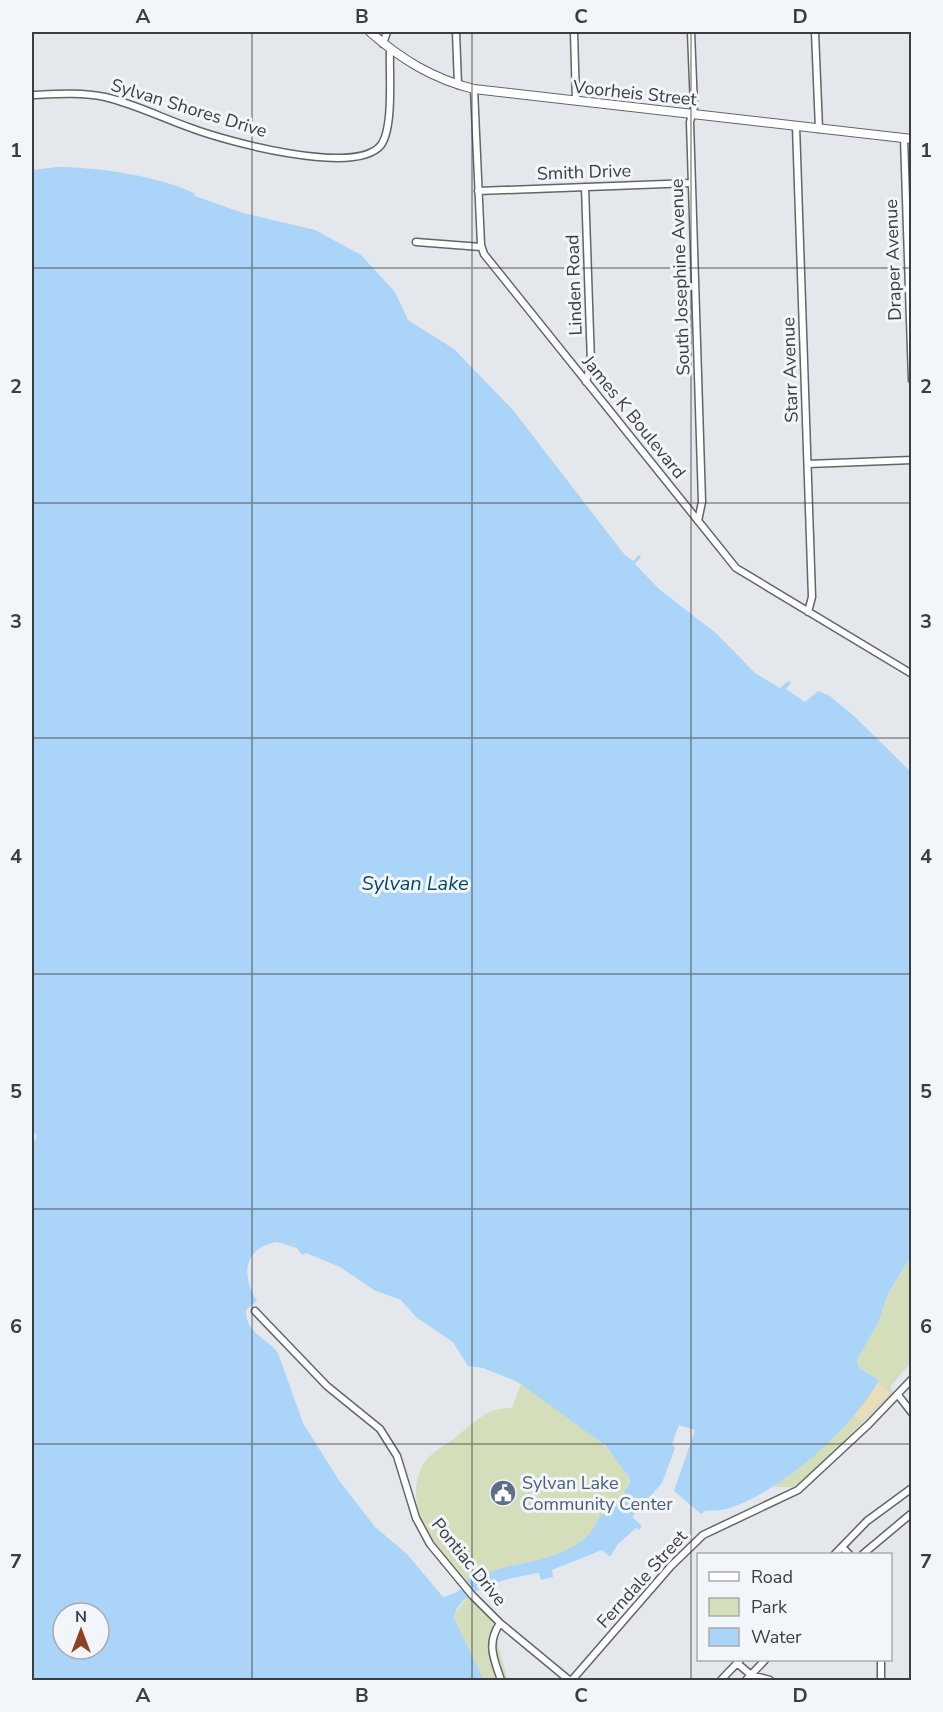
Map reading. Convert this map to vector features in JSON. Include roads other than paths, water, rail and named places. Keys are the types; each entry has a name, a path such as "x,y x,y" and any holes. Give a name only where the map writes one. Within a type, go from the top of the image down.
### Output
{"street":[{"name":"Voorheis Street","path":"370,32 390,50 416,67 458,85 474,89 908,139"},
{"path":"383,44 387,32"},
{"path":"456,32 458,85"},
{"path":"574,32 576,101"},
{"name":"South Josephine Avenue","path":"691,32 694,107 692,114 692,183 702,502 698,521"},
{"path":"815,32 819,129"},
{"name":"Sylvan Shores Drive","path":"32,95 103,96 191,128 252,146 352,158 375,151 382,142 387,127 390,50"},
{"path":"416,243 481,247 474,89"},
{"name":"Starr Avenue","path":"796,126 812,597 808,612"},
{"name":"Draper Avenue","path":"908,139 912,380"},
{"name":"Smith Drive","path":"478,191 692,183"},
{"name":"Linden Road","path":"585,187 591,363 586,382"},
{"name":"James K Boulevard","path":"481,247 736,568 912,674"},
{"path":"808,464 912,460"},
{"name":"Pontiac Drive","path":"255,1311 327,1386 369,1418 385,1436 399,1461 421,1530 464,1586 501,1623 570,1680"},
{"name":"Ferndale Street","path":"570,1680 671,1566 703,1534 798,1490 813,1479 912,1379"},
{"path":"897,1395 912,1413"},
{"path":"836,1553 867,1521 912,1488"},
{"path":"864,1553 912,1513"},
{"path":"842,1547 848,1553"},
{"path":"501,1623 493,1636 491,1647 501,1680"},
{"path":"722,1680 739,1661 748,1678"},
{"path":"748,1678 763,1661"},
{"path":"881,1661 881,1680"},
{"path":"748,1678 770,1680"}],"water":[{"name":"Sylvan Lake","path":"57,167 127,174 163,182 243,213 315,230 361,255 395,292 408,320 454,349 513,410 624,554 633,561 639,555 641,557 635,564 659,589 717,634 755,673 780,688 788,681 791,683 786,689 805,702 818,691 830,696 911,772 911,1256 888,1294 879,1321 857,1360 859,1368 879,1380 867,1399 833,1438 792,1474 770,1489 727,1509 705,1511 701,1514 674,1491 695,1430 679,1425 672,1444 675,1448 662,1483 632,1517 642,1526 639,1530 636,1528 618,1544 610,1557 602,1550 552,1570 553,1577 541,1580 539,1573 501,1581 476,1592 465,1599 458,1608 454,1618 484,1680 32,1680 32,1145 37,1137 32,1128 32,170","holes":["277,1242 297,1248 302,1255 306,1253 340,1267 374,1290 401,1300 416,1317 453,1342 468,1366 483,1368 518,1382 606,1446 628,1476 630,1483 615,1507 608,1513 600,1515 584,1538 560,1553 470,1576 460,1590 443,1597 407,1554 375,1527 338,1479 303,1423 278,1353 249,1324 246,1310 257,1301 247,1272 252,1256 257,1250"]}],"place":[{"name":"Sylvan Lake Community Center","path":"503,1493"}]}
